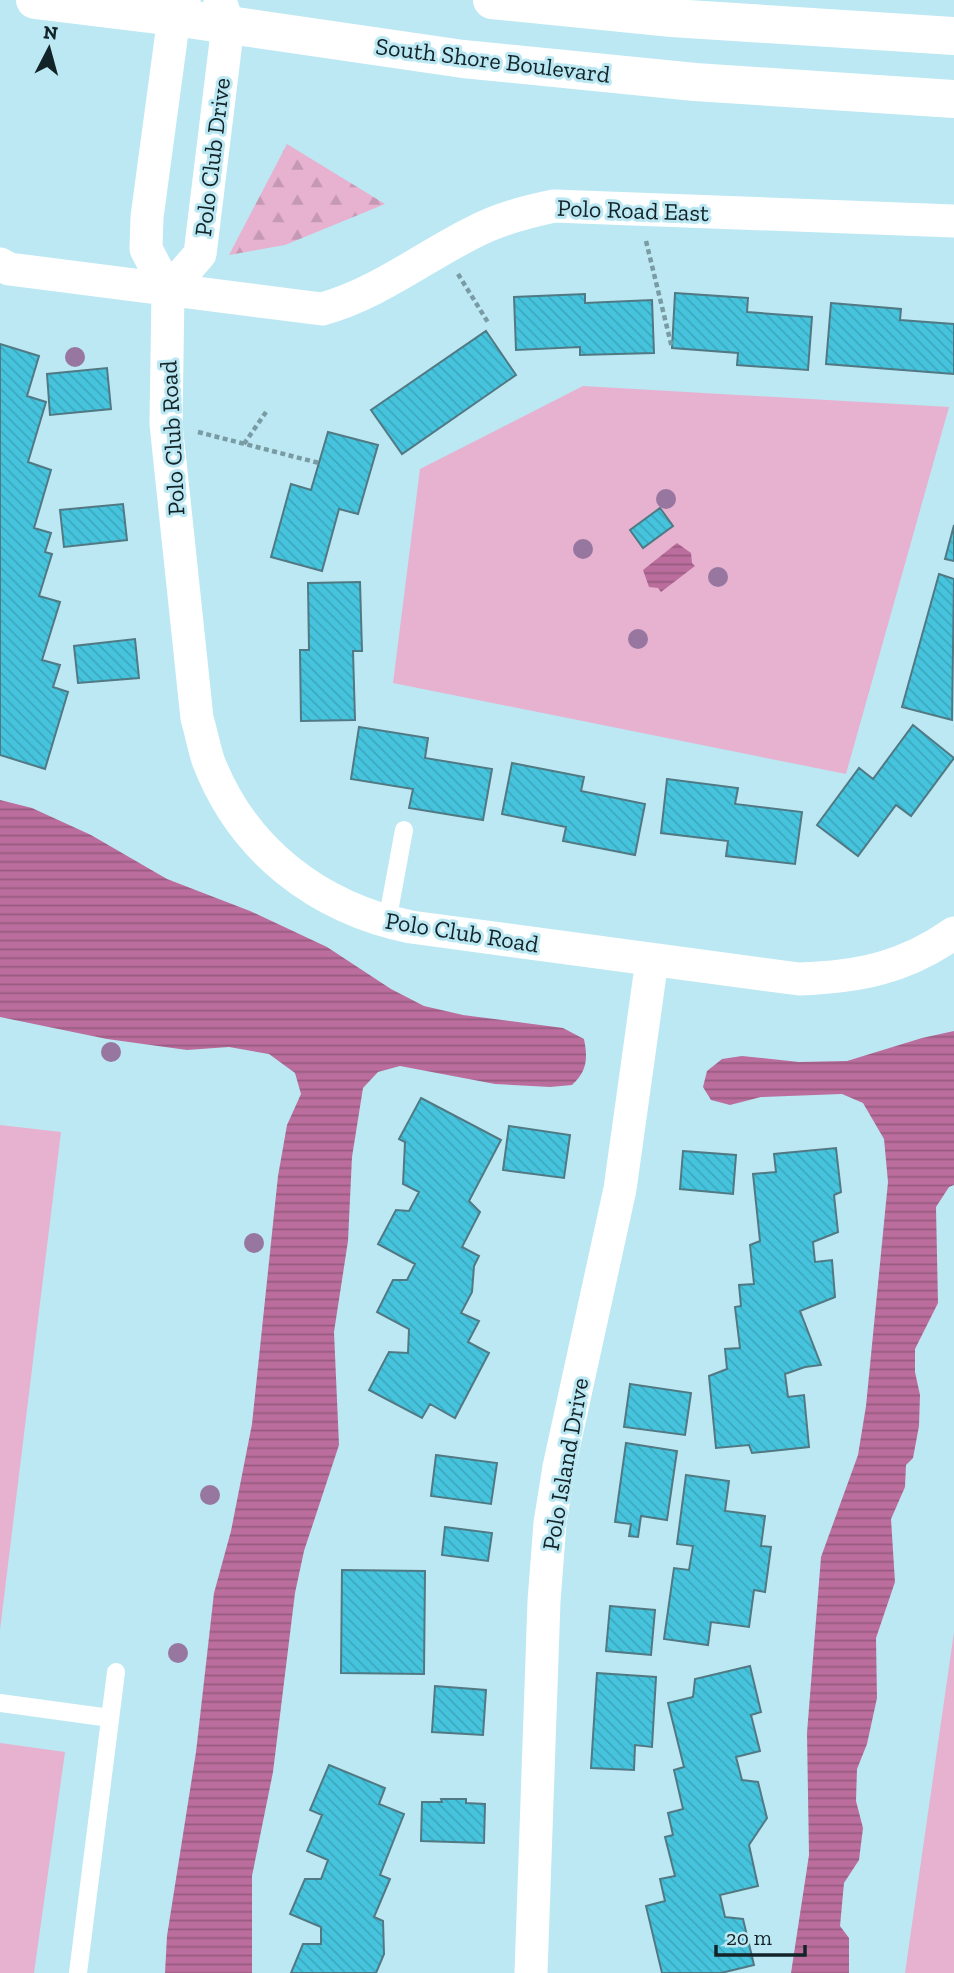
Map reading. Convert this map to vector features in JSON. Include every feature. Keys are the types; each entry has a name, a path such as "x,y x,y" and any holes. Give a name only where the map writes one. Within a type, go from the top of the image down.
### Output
{"street":[{"name":"South Shore Boulevard","path":"35,0 224,13 463,59 695,82 954,99"},
{"path":"492,0 672,18 954,36"},
{"path":"168,291 146,249 147,217 179,8"},
{"name":"Polo Club Drive","path":"168,291 200,254 224,13"},
{"name":"Polo Road East","path":"0,264 9,269 322,309 345,303 366,293 473,232 513,215 554,206 954,222"},
{"name":"Polo Club Road","path":"168,291 166,424 197,718 208,759 232,807 250,833 279,864 331,900 350,910 387,922 799,979 840,978 901,963 954,933"},
{"name":"Polo Island Drive","path":"531,1973 544,1601 550,1523 559,1467 620,1189 652,960"}],"lane":[{"path":"387,922 404,830"},
{"path":"78,1973 116,1672"},
{"path":"0,1703 110,1718"}],"path":[{"path":"639,209 672,348"},
{"path":"443,249 488,324"},
{"path":"244,444 266,412"},
{"path":"166,424 318,463"}],"green space":[{"path":"287,144 385,204 285,245 229,255"},
{"path":"583,386 949,407 846,774 393,683 420,469"},
{"path":"0,1125 61,1132 0,1630"},
{"path":"954,1632 954,1973 905,1973"},
{"path":"0,1743 65,1752 34,1973 0,1973"}],"shaded area":[{"path":"677,543 691,553 695,566 661,592 658,588 649,587 643,570"},
{"path":"0,800 32,808 91,835 167,879 250,911 327,947 391,989 424,1006 463,1015 563,1028 584,1039 585,1064 581,1075 572,1085 550,1087 495,1084 400,1066 378,1072 363,1088 352,1157 348,1241 334,1332 339,1445 304,1551 295,1593 273,1772 252,1876 252,1973 165,1973 167,1936 196,1752 214,1593 231,1531 252,1424 278,1176 287,1125 301,1094 295,1073 269,1054 229,1047 187,1050 107,1039 0,1017"},
{"path":"954,1031 954,1185 949,1187 936,1207 938,1303 915,1349 915,1372 920,1395 919,1426 913,1458 906,1465 905,1487 891,1519 895,1582 876,1638 877,1698 867,1744 857,1769 856,1801 863,1828 859,1860 844,1883 840,1926 849,1938 849,1973 791,1973 809,1855 807,1733 821,1557 858,1455 866,1406 888,1182 884,1139 863,1103 842,1094 761,1097 730,1105 711,1100 703,1087 707,1071 722,1059 742,1056 799,1062 847,1061"}],"building":[{"path":"675,293 748,298 747,312 812,317 808,370 737,365 738,353 672,348"},
{"path":"585,294 585,303 652,300 654,353 580,355 580,347 516,350 514,297"},
{"path":"831,303 901,309 900,320 954,324 954,374 826,364"},
{"path":"486,331 516,375 402,454 371,410"},
{"path":"0,344 39,356 27,396 46,402 28,462 51,470 34,528 51,533 45,552 52,554 39,596 60,602 42,660 60,665 53,687 68,692 45,769 0,755"},
{"path":"107,368 111,409 50,415 47,374"},
{"path":"328,432 378,445 358,514 339,509 322,571 271,557 291,484 311,490"},
{"path":"123,504 127,540 64,547 60,510"},
{"path":"660,508 673,526 643,548 630,530"},
{"path":"954,525 954,561 945,559"},
{"path":"939,574 954,579 952,720 902,707"},
{"path":"360,582 362,651 353,651 355,720 301,721 300,650 309,650 308,583"},
{"path":"135,639 139,678 78,683 74,646"},
{"path":"913,725 954,758 911,816 896,805 858,856 817,825 859,768 873,779"},
{"path":"359,727 428,738 425,758 492,769 483,820 409,808 413,789 351,779"},
{"path":"512,763 584,777 581,791 645,804 635,855 563,841 566,827 502,814"},
{"path":"667,779 738,788 735,804 802,812 795,864 726,856 728,841 661,833"},
{"path":"421,1098 501,1140 469,1201 480,1212 462,1247 479,1256 474,1266 472,1292 461,1313 479,1321 468,1342 489,1353 455,1418 430,1404 422,1418 369,1390 389,1352 408,1353 409,1329 377,1312 393,1280 407,1280 415,1264 378,1244 396,1210 409,1211 419,1192 403,1184 405,1142 399,1139"},
{"path":"509,1126 570,1135 564,1178 503,1170"},
{"path":"836,1148 841,1192 834,1195 838,1232 813,1242 815,1262 832,1260 835,1297 800,1311 821,1365 785,1374 788,1397 804,1395 809,1447 752,1453 749,1445 716,1448 709,1376 727,1369 725,1349 740,1348 735,1307 741,1306 739,1285 754,1284 750,1245 760,1241 753,1174 776,1172 774,1154"},
{"path":"683,1151 736,1155 733,1194 680,1189"},
{"path":"630,1384 691,1393 685,1435 624,1427"},
{"path":"626,1443 677,1451 667,1520 641,1516 638,1537 629,1536 631,1524 615,1522"},
{"path":"436,1455 497,1463 491,1504 431,1496"},
{"path":"686,1475 729,1481 725,1511 765,1516 761,1546 771,1547 765,1592 754,1590 749,1627 711,1622 708,1645 664,1639 674,1568 689,1570 693,1546 677,1544"},
{"path":"445,1527 492,1533 488,1561 442,1555"},
{"path":"342,1570 425,1571 424,1674 341,1673"},
{"path":"610,1606 655,1610 651,1655 606,1651"},
{"path":"750,1666 761,1712 751,1715 760,1751 736,1757 742,1780 758,1782 767,1818 749,1845 758,1886 720,1895 725,1917 743,1919 754,1965 721,1973 662,1973 646,1906 665,1901 660,1879 675,1876 665,1837 673,1835 668,1813 683,1809 674,1770 684,1767 668,1703 693,1697 695,1679"},
{"path":"597,1673 656,1677 652,1747 635,1745 634,1770 591,1768"},
{"path":"435,1686 486,1690 483,1735 432,1732"},
{"path":"329,1765 385,1788 379,1804 404,1814 380,1875 390,1879 374,1917 383,1921 384,1954 376,1973 291,1973 303,1944 321,1944 321,1927 290,1914 305,1879 321,1879 328,1860 307,1851 322,1815 310,1810"},
{"path":"441,1799 466,1799 466,1803 485,1804 484,1843 421,1841 422,1802 442,1802"}]}
